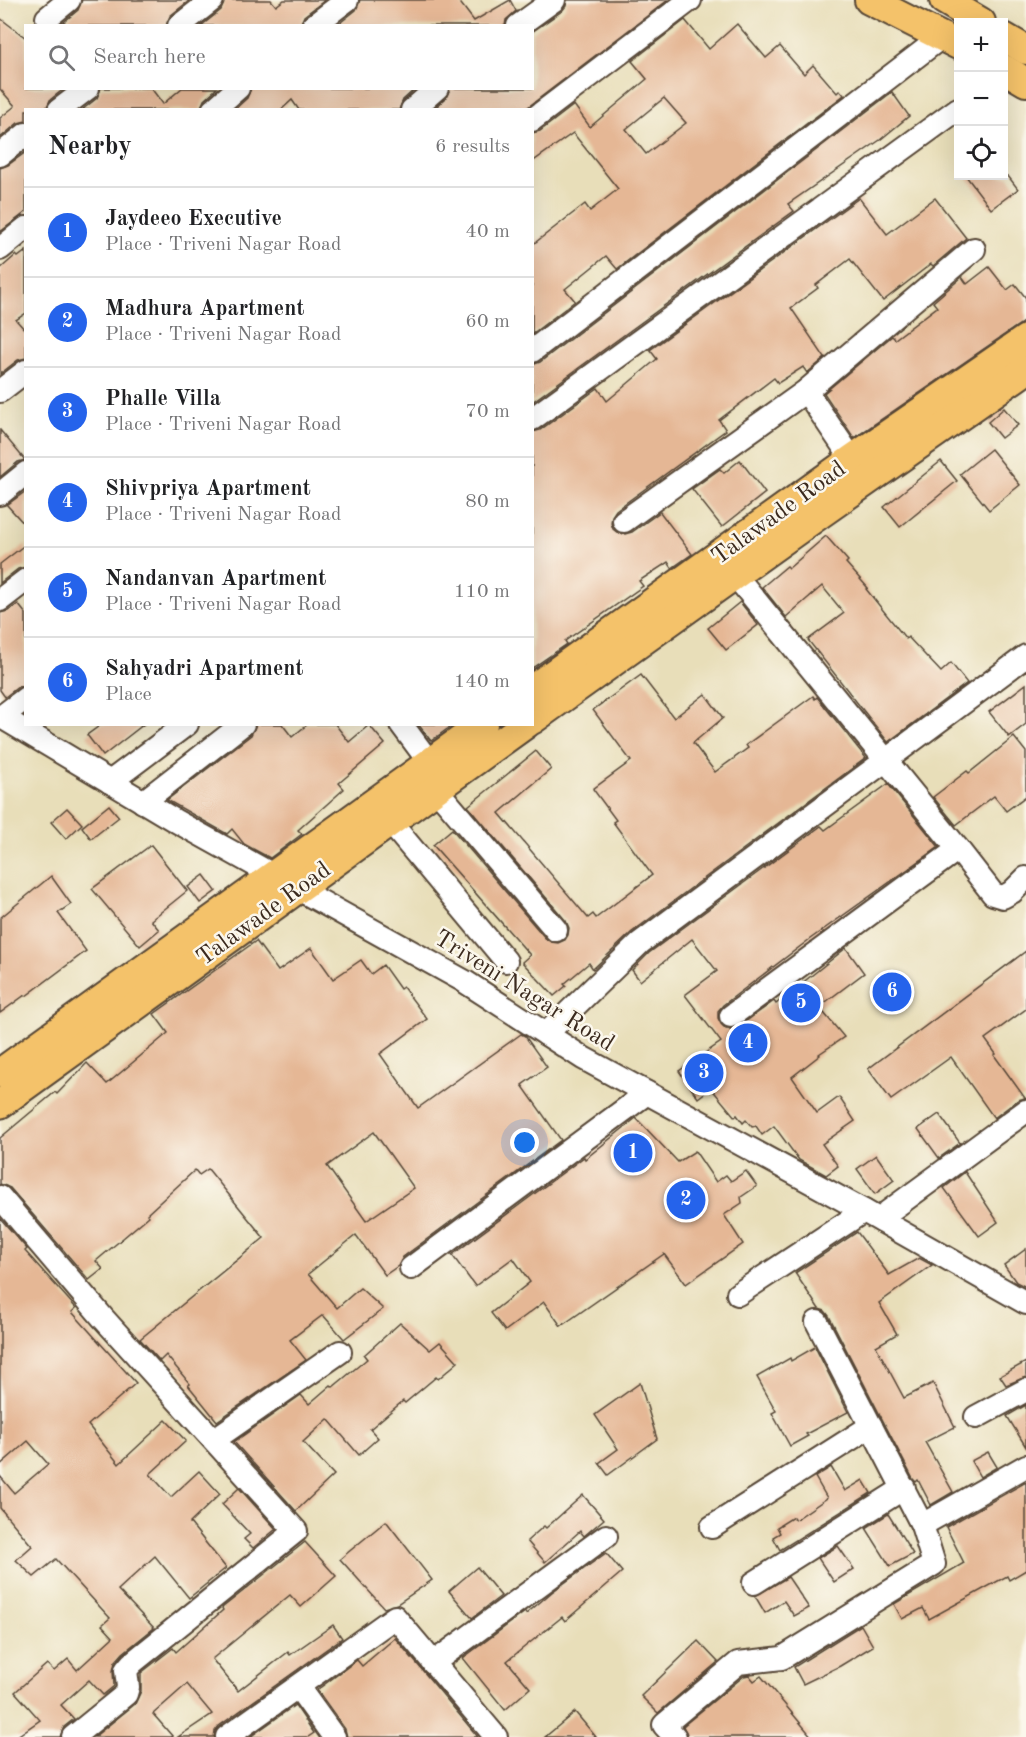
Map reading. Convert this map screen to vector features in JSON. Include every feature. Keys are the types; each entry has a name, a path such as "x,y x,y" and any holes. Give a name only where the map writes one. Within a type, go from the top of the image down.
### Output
{"main road":[{"path":"869,0 951,41"},
{"path":"944,0 974,18"},
{"path":"1008,39 1026,50"},
{"name":"Talawade Road","path":"534,718 728,564 852,459 1026,339"},
{"name":"Talawade Road","path":"534,688 1026,370"},
{"name":"Talawade Road","path":"0,1104 286,881 390,822 481,726"},
{"name":"Talawade Road","path":"0,1073 286,881 433,776 522,726"}],"street":[{"path":"47,18 69,0"},
{"path":"182,24 212,0"},
{"path":"316,24 346,0"},
{"path":"521,24 554,0"},
{"path":"534,118 690,0"},
{"path":"534,350 951,41"},
{"path":"62,108 85,90"},
{"path":"215,108 236,90"},
{"path":"414,108 435,90"},
{"path":"534,418 954,112"},
{"path":"0,155 24,136"},
{"path":"0,249 24,230"},
{"path":"624,521 806,392 974,249"},
{"path":"0,391 24,373"},
{"path":"806,392 852,459"},
{"path":"0,494 24,475"},
{"path":"728,564 993,894 1003,897 1012,892 1026,878"},
{"path":"0,600 24,582"},
{"path":"546,1034 640,943 1026,656"},
{"path":"1,717 24,700"},
{"name":"Triveni Nagar Road","path":"1,717 143,802 464,981 583,1058 873,1216 1026,1303"},
{"path":"110,782 184,726"},
{"path":"143,802 240,726"},
{"path":"402,726 433,776 556,930"},
{"path":"390,822 506,961"},
{"path":"731,1016 958,849"},
{"path":"411,1268 647,1093"},
{"path":"738,1294 873,1216 888,1212 1026,1111"},
{"path":"0,1197 103,1318 296,1531 132,1663 126,1670 128,1687 126,1694 73,1737"},
{"path":"675,1737 664,1725 738,1663 783,1658 934,1564 922,1525 817,1322"},
{"path":"215,1439 340,1352"},
{"path":"976,1417 1026,1390"},
{"path":"712,1527 871,1426"},
{"path":"922,1525 1026,1466"},
{"path":"754,1583 904,1488"},
{"path":"433,1663 606,1536"},
{"path":"227,1737 395,1617 496,1737"},
{"path":"298,1687 334,1737"}],"building":[{"path":"82,0 190,0 170,16 167,24 61,24 78,10"},
{"path":"225,0 271,0 276,6 284,0 325,0 304,16 301,24 204,24 221,10"},
{"path":"360,0 458,0 474,21 510,0 516,11 506,20 505,24 338,24 356,10"},
{"path":"567,0 668,0 527,108 436,107 446,98 449,90 534,90 534,31 566,6"},
{"path":"0,18 24,36 24,90 62,90 50,100 47,108 24,108 24,122 18,123 0,138 0,118 15,106 0,89"},
{"path":"685,20 709,49 737,24 766,58 780,46 804,74 813,65 837,93 840,90 844,95 617,269 606,256 565,289 575,301 534,332 534,243 585,204 590,211 618,189 573,133 534,161 534,132 540,131 574,105 590,127 647,79 632,61","holes":["664,98 686,123 646,154 626,129"]},
{"path":"100,90 152,90 163,104 180,90 215,90 204,100 201,108 84,108 97,98"},
{"path":"250,90 414,90 403,100 400,108 298,108 292,100 283,108 236,108 247,98"},
{"path":"892,92 909,116 880,140 788,204 794,211 534,401 534,364 540,362"},
{"path":"24,153 24,214 0,232 0,168"},
{"path":"1008,176 1018,189 991,209 969,180 1008,180"},
{"path":"859,198 887,234 935,198 966,238 933,266 931,264 883,301 850,259 816,285 818,288 791,308 825,358 807,373 803,367 778,383 774,378 719,420 726,430 616,510 612,516 613,529 625,534 632,532 660,512 692,554 672,568 668,562 639,581 643,586 565,641 567,644 534,667 534,432 540,430 598,388 607,401 657,359 650,350"},
{"path":"24,252 24,314 16,320 24,329 24,358 18,360 0,374 0,269 16,255 18,257"},
{"path":"989,267 1007,290 1015,284 1026,298 1026,320 854,438 824,393 892,336 895,339 937,307 933,302 962,277 967,284"},
{"path":"1004,408 1018,425 1001,438 988,422"},
{"path":"0,430 24,460 18,462 0,477"},
{"path":"991,449 1020,485 989,510 960,474"},
{"path":"740,460 765,493 722,527 692,489 720,469 724,473"},
{"path":"941,461 957,481 900,527 884,507"},
{"path":"24,492 24,524 7,505"},
{"path":"826,536 848,561 846,563 906,639 908,637 941,672 951,663 967,683 888,742 808,640 844,613 822,586 786,617 762,587 787,566 789,568"},
{"path":"24,546 24,568 18,569 0,583 0,564"},
{"path":"740,602 758,625 726,650 708,628"},
{"path":"18,604 24,612 24,686 18,687 5,697 0,690 0,613"},
{"path":"641,675 674,718 705,694 723,718 693,743 715,772 748,748 746,745 813,696 815,699 817,697 866,758 632,932 593,969 589,963 564,984 566,986 554,996 522,962 530,955 433,845 452,829 546,939 558,943 565,940 569,928 566,921 468,806 536,751 551,769 499,813 588,918 593,914 596,918 652,875 613,822 616,820 593,789 631,761 593,710"},
{"path":"1026,684 1026,724 1009,737 989,712"},
{"path":"99,726 141,726 103,756 87,735"},
{"path":"255,726 284,726 292,737 306,726 337,726 349,742 370,726 385,744 339,783 344,789 298,830 302,834 270,858 244,844 232,829 227,834 167,800 251,735"},
{"path":"420,726 451,726 431,741"},
{"path":"1014,737 1026,752 1026,796 1006,811 994,796 956,825 933,797 967,771 969,773"},
{"path":"888,784 939,847 810,939 718,1011 718,1018 726,1029 738,1027 774,1001 776,1004 846,948 864,973 819,1007 844,1037 792,1077 817,1113 839,1097 855,1121 822,1144 838,1166 826,1175 799,1160 774,1126 762,1135 756,1126 752,1127 746,1120 743,1123 737,1115 735,1117 711,1088 698,1098 679,1071 721,1042 685,995 717,971 692,939 640,981 632,970 649,953 821,826 825,830"},
{"path":"109,805 119,817 91,839 82,827"},
{"path":"67,808 82,824 66,839 51,822"},
{"path":"151,845 187,891 151,920 159,930 140,946 92,889"},
{"path":"204,875 216,891 200,903 188,887"},
{"path":"51,876 71,904 58,913 86,951 0,1013 0,918"},
{"path":"256,941 278,971 311,948 333,979 361,960 371,974 383,965 400,989 403,987 427,1019 380,1054 418,1108 521,1034 525,1036 547,1067 522,1085 561,1140 403,1257 398,1266 385,1275 356,1235 308,1274 337,1308 360,1288 383,1309 344,1339 323,1315 290,1340 306,1360 217,1421 166,1355 160,1361 140,1339 264,1238 208,1169 199,1175 195,1170 147,1214 149,1216 96,1261 103,1269 89,1280 10,1188 0,1184 0,1138 55,1092 57,1094 87,1063 107,1084 168,1033 154,1014","holes":["374,1132 414,1188 366,1221 327,1166"]},
{"path":"1026,951 1026,1009 985,1039 1025,1098 1018,1100 994,1118 951,1057 891,1100 868,1069"},
{"path":"889,976 905,997 892,1008 879,987"},
{"path":"939,1114 960,1143 939,1158 918,1129"},
{"path":"636,1118 678,1162 695,1151 716,1182 726,1175 731,1181 746,1171 757,1186 741,1197 742,1203 724,1215 743,1244 686,1284 664,1254 561,1326 544,1302 505,1331 491,1313 530,1282 513,1258 475,1286 452,1255 584,1157 585,1159"},
{"path":"876,1155 894,1180 875,1194 857,1169"},
{"path":"965,1172 998,1222 979,1236 944,1188"},
{"path":"0,1218 27,1249 25,1251 76,1308 72,1312 136,1383 88,1425 119,1464 166,1420 186,1441 150,1474 171,1497 199,1471 220,1494 190,1523 226,1568 189,1598 155,1556 118,1590 154,1628 115,1662 114,1686 103,1695 89,1680 61,1705 74,1719 64,1727 60,1737 16,1737 40,1720 15,1692 47,1664 54,1671 68,1659 77,1670 113,1637 102,1625 110,1618 56,1559 34,1577 16,1560 32,1546 0,1508 0,1476 14,1493 48,1464 28,1441 0,1465"},
{"path":"857,1232 889,1275 919,1258 932,1265 879,1303 897,1334 876,1346 904,1398 933,1383 955,1427 925,1442 953,1492 931,1505 918,1480 916,1482 913,1479 829,1316 825,1311 819,1309 795,1273"},
{"path":"1026,1249 1026,1287 1016,1282 1004,1265"},
{"path":"400,1323 430,1350 440,1342 458,1362 405,1403 403,1401 370,1429 378,1438 359,1455 328,1419 303,1442 334,1475 296,1511 234,1442 301,1395 309,1404 331,1385 333,1387 367,1359 364,1355"},
{"path":"815,1347 848,1412 806,1434 808,1436 790,1446 772,1413 776,1411 757,1377"},
{"path":"1026,1362 1026,1377 1006,1385 1000,1376"},
{"path":"640,1383 657,1439 608,1475 599,1463 618,1449 595,1415"},
{"path":"1026,1405 1026,1447 1007,1416"},
{"path":"988,1452 997,1467 980,1477 971,1461"},
{"path":"831,1467 845,1491 863,1480 871,1493 780,1550 773,1537 780,1533 777,1527 793,1517 795,1520 827,1498 815,1477"},
{"path":"1026,1482 1026,1570 1009,1580 1007,1576 929,1619 923,1608 902,1619 894,1604 964,1563 946,1527"},
{"path":"239,1488 276,1529 253,1548 244,1539 250,1534 222,1504"},
{"path":"583,1495 604,1519 584,1536 580,1531 545,1562 527,1541 544,1526 546,1528"},
{"path":"888,1514 913,1554 890,1566 866,1528"},
{"path":"386,1521 432,1580 397,1604 384,1608 340,1559"},
{"path":"305,1542 336,1576 301,1607 290,1595 212,1659 238,1691 288,1652 290,1655 333,1625 342,1638 219,1726 214,1737 178,1737 212,1714 187,1684 153,1714 173,1737 94,1737 135,1704 141,1691 141,1673 173,1648 176,1652 223,1610 222,1608"},
{"path":"838,1546 854,1569 834,1582 818,1558"},
{"path":"606,1553 622,1572 565,1621 562,1617 507,1661 530,1688 505,1710 463,1658 525,1612 526,1614"},
{"path":"477,1567 501,1596 472,1618 449,1591"},
{"path":"788,1577 809,1608 794,1616 784,1601 765,1613 755,1596"},
{"path":"861,1625 873,1646 840,1666 803,1684 794,1667"},
{"path":"395,1638 478,1737 347,1737 345,1729 317,1690 357,1660 362,1666"},
{"path":"698,1641 718,1662 658,1713 641,1696"},
{"path":"749,1675 754,1681 761,1676 812,1737 688,1737 683,1726 744,1676"},
{"path":"295,1705 314,1733 308,1737 250,1737"},
{"path":"575,1712 596,1737 545,1737"}],"place":[{"name":"Sahyadri Apartment","path":"892,992"},
{"name":"Nandanvan Apartment","path":"801,1003"},
{"name":"Shivpriya Apartment","path":"748,1043"},
{"name":"Phalle Villa","path":"704,1073"},
{"name":"Jaydeeo Executive","path":"633,1153"},
{"name":"Madhura Apartment","path":"686,1200"}]}
